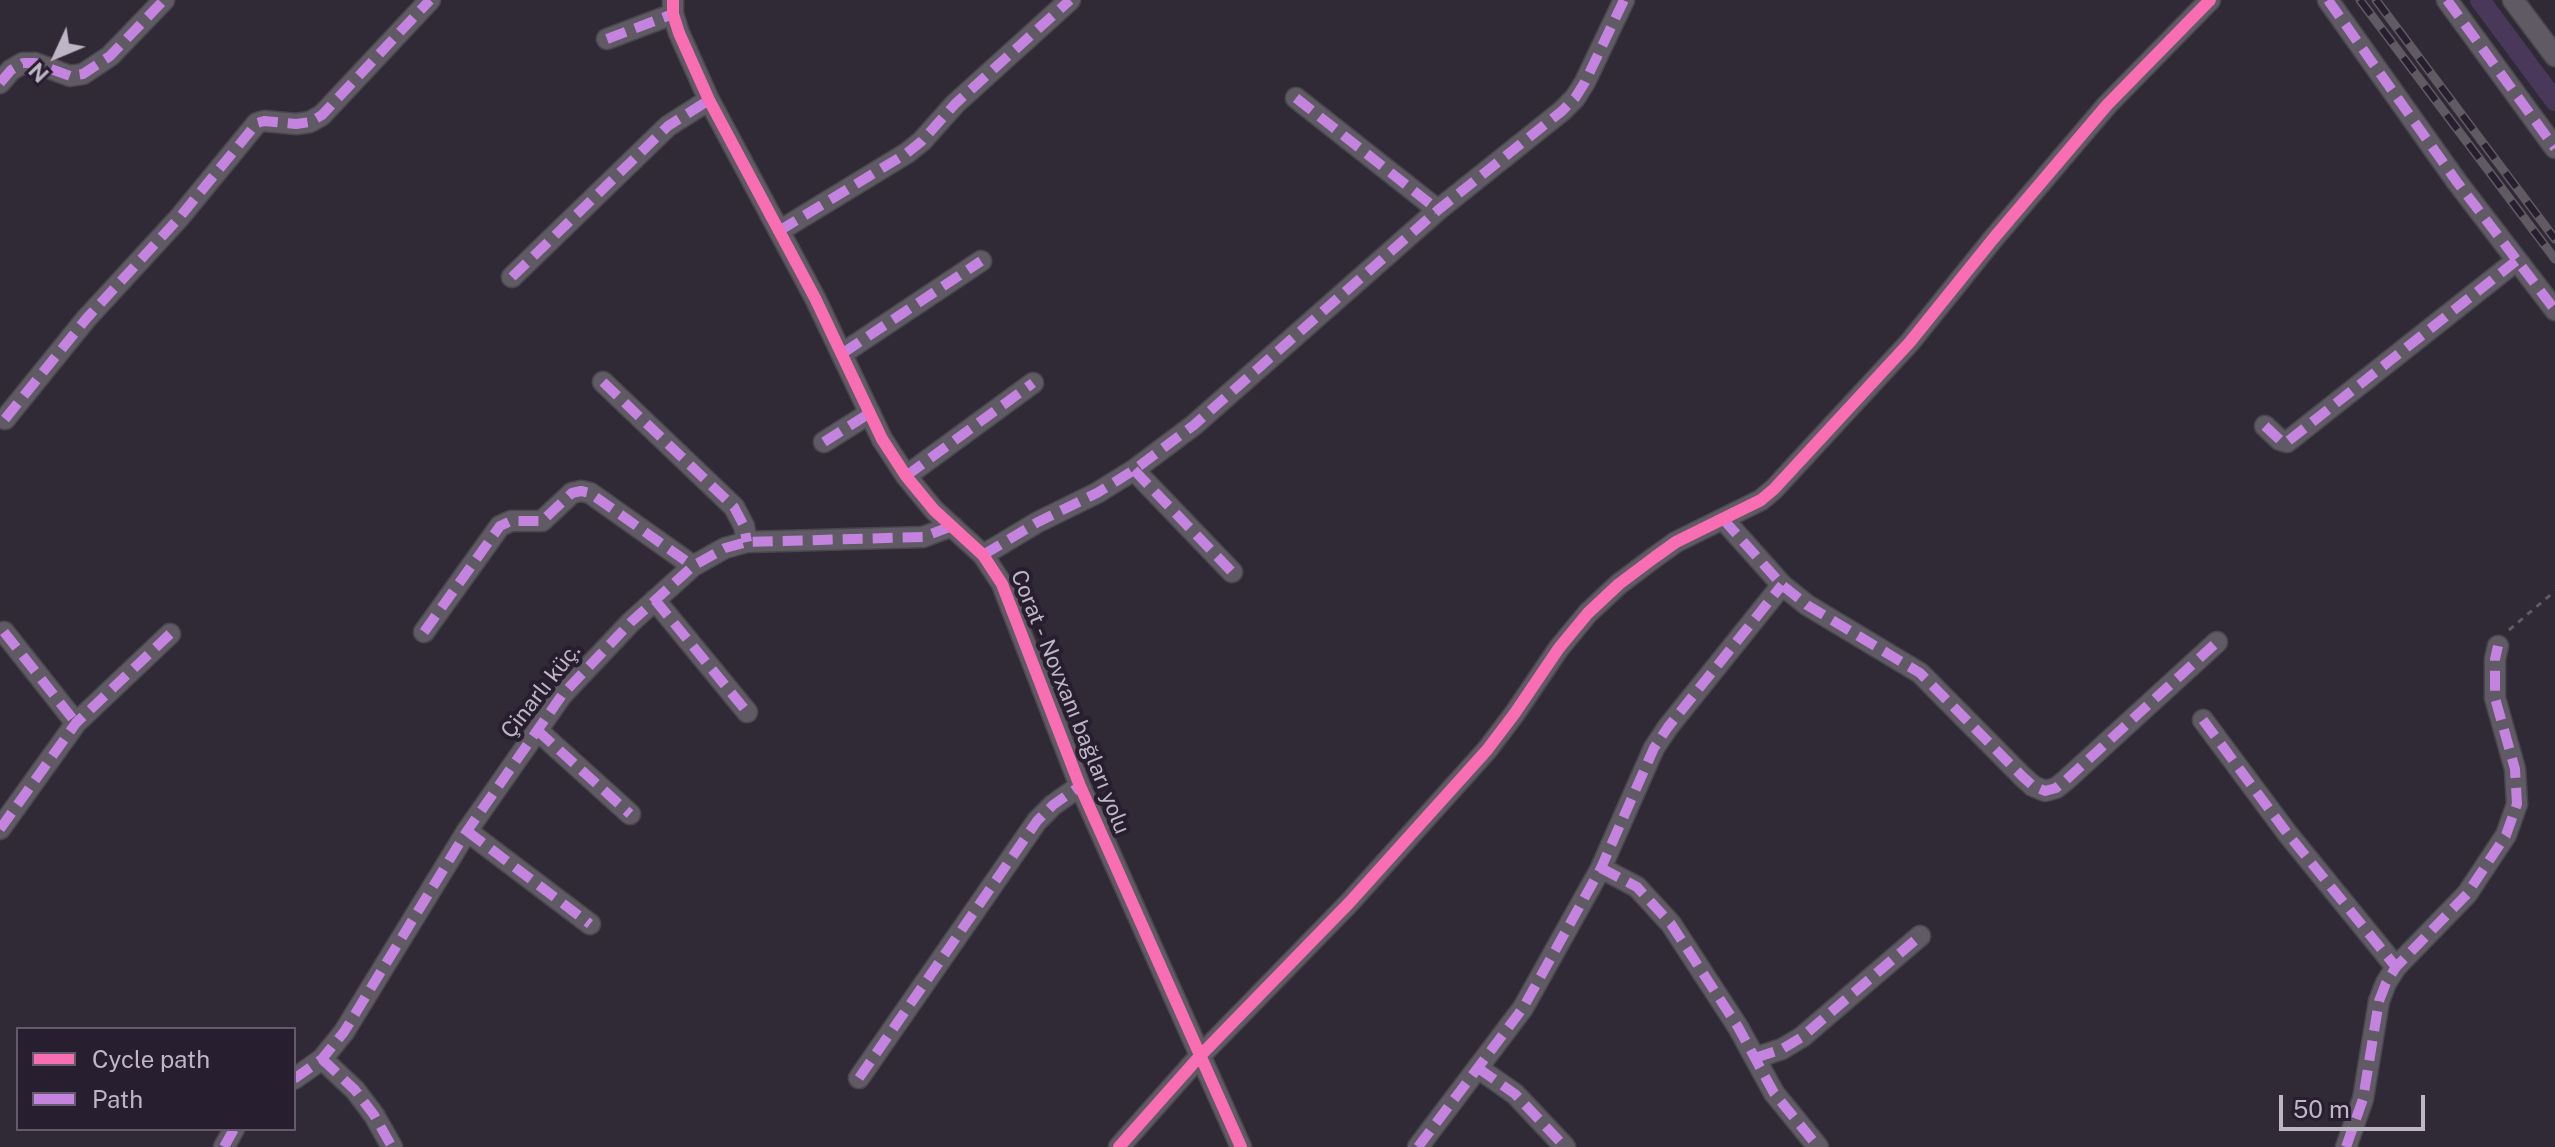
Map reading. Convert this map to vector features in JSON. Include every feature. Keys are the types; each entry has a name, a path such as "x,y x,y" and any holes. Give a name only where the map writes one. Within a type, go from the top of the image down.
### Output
{"street":[{"path":"0,83 11,70 23,63 35,63 70,76 83,74 110,56 164,0"},
{"path":"5,419 86,319 179,218 257,123 296,124 310,122 322,115 430,0"},
{"path":"779,231 907,153 955,104 1070,0"},
{"path":"983,555 1038,522 1097,493 1134,470 1194,425 1438,210 1575,98 1624,0"},
{"path":"1119,1147 1199,1057 1350,902 1487,750 1559,648 1588,613 1619,584 1676,542 1761,500 1774,489 1872,386 2107,105 2210,0"},
{"path":"2328,0 2417,127 2555,310"},
{"path":"2447,0 2555,148"},
{"path":"2513,0 2555,56"},
{"path":"607,39 673,7"},
{"name":"Corat - Novxanı bağları yolu","path":"673,7 709,100 843,353 882,439 906,476 934,510 983,555 1002,584 1080,786 1241,1147"},
{"path":"1296,98 1438,210"},
{"path":"512,277 668,126 709,100"},
{"path":"843,353 981,261"},
{"path":"2265,426 2280,440 2287,442 2516,261"},
{"path":"603,382 734,507 744,526 747,542"},
{"path":"906,476 1033,383"},
{"path":"824,442 870,413"},
{"path":"1134,470 1232,572"},
{"path":"424,632 500,526 511,521 542,521 572,493 590,493 693,566"},
{"path":"1723,519 1782,585 1807,605 1920,673 2022,776 2045,791 2056,788 2066,780 2217,642"},
{"name":"Çinarlı küç.","path":"296,1078 322,1059 344,1032 467,831 537,730 580,675 693,566 725,548 747,542 923,537 952,526"},
{"path":"1418,1147 1523,1008 1601,868 1654,748 1782,585"},
{"path":"655,600 747,712"},
{"path":"4,632 76,723"},
{"path":"0,829 76,723 170,634"},
{"path":"2346,1147 2363,1099 2379,1001 2396,967 2467,894 2506,835 2517,804 2515,769 2495,698 2498,646"},
{"path":"2203,720 2287,833 2396,967"},
{"path":"537,730 630,814"},
{"path":"859,1078 1037,821 1080,786"},
{"path":"467,831 590,924"},
{"path":"1601,868 1637,887 1671,924 1738,1027 1774,1093 1818,1147"},
{"path":"1755,1058 1782,1049 1802,1037 1920,936"},
{"path":"322,1059 355,1090 392,1147"},
{"path":"1478,1068 1515,1094 1565,1147"}],"path":[{"path":"2498,646 2507,633 2555,591"}],"waterway":[{"path":"2480,0 2555,101"}],"railway":[{"path":"2360,0 2555,259"},
{"path":"2376,0 2555,239"}],"marked path":[{"path":"0,83 11,70 23,63 35,63 70,76 83,74 110,56 164,0"},
{"path":"5,419 86,319 179,218 257,123 296,124 310,122 322,115 430,0"},
{"path":"779,231 907,153 955,104 1070,0"},
{"path":"983,555 1038,522 1097,493 1134,470 1194,425 1438,210 1562,111 1585,82 1624,0"},
{"path":"2328,0 2457,182 2555,310"},
{"path":"2447,0 2555,148"},
{"path":"607,39 673,14"},
{"path":"1296,98 1438,210"},
{"path":"512,277 668,126 709,100"},
{"path":"843,353 981,261"},
{"path":"2265,426 2280,440 2287,442 2516,261"},
{"path":"603,382 734,507 744,526 747,542"},
{"path":"906,476 1033,383"},
{"path":"824,442 870,413"},
{"path":"1134,470 1232,572"},
{"path":"424,632 500,526 511,521 542,521 572,493 590,493 693,566"},
{"path":"1723,519 1782,585 1807,605 1920,673 2022,776 2045,791 2056,788 2066,780 2217,642"},
{"path":"296,1078 322,1059 344,1032 467,831 562,695 631,622 693,566 725,548 747,542 923,537 952,526"},
{"path":"1418,1147 1523,1008 1601,868 1654,748 1782,585"},
{"path":"655,600 747,712"},
{"path":"4,632 76,723"},
{"path":"0,829 76,723 170,634"},
{"path":"2346,1147 2363,1099 2379,1001 2386,983 2396,967 2467,894 2506,835 2517,804 2515,769 2495,698 2498,646"},
{"path":"2203,720 2287,833 2396,967"},
{"path":"537,730 630,814"},
{"path":"859,1078 1037,821 1080,786"},
{"path":"467,831 590,924"},
{"path":"1601,868 1637,887 1671,924 1738,1027 1774,1093 1818,1147"},
{"path":"1755,1058 1782,1049 1802,1037 1920,936"},
{"path":"322,1059 355,1090 392,1147"},
{"path":"1478,1068 1515,1094 1565,1147"},
{"path":"224,1147 233,1131"}],"cycle path":[{"path":"673,0 673,14 679,33 709,100 815,298 882,439 906,476 934,510 983,555 1002,584 1080,786 1241,1147"},
{"path":"1119,1147 1199,1057 1350,902 1487,750 1559,648 1588,613 1619,584 1676,542 1761,500 1774,489 1910,342 2107,105 2210,0"}]}
